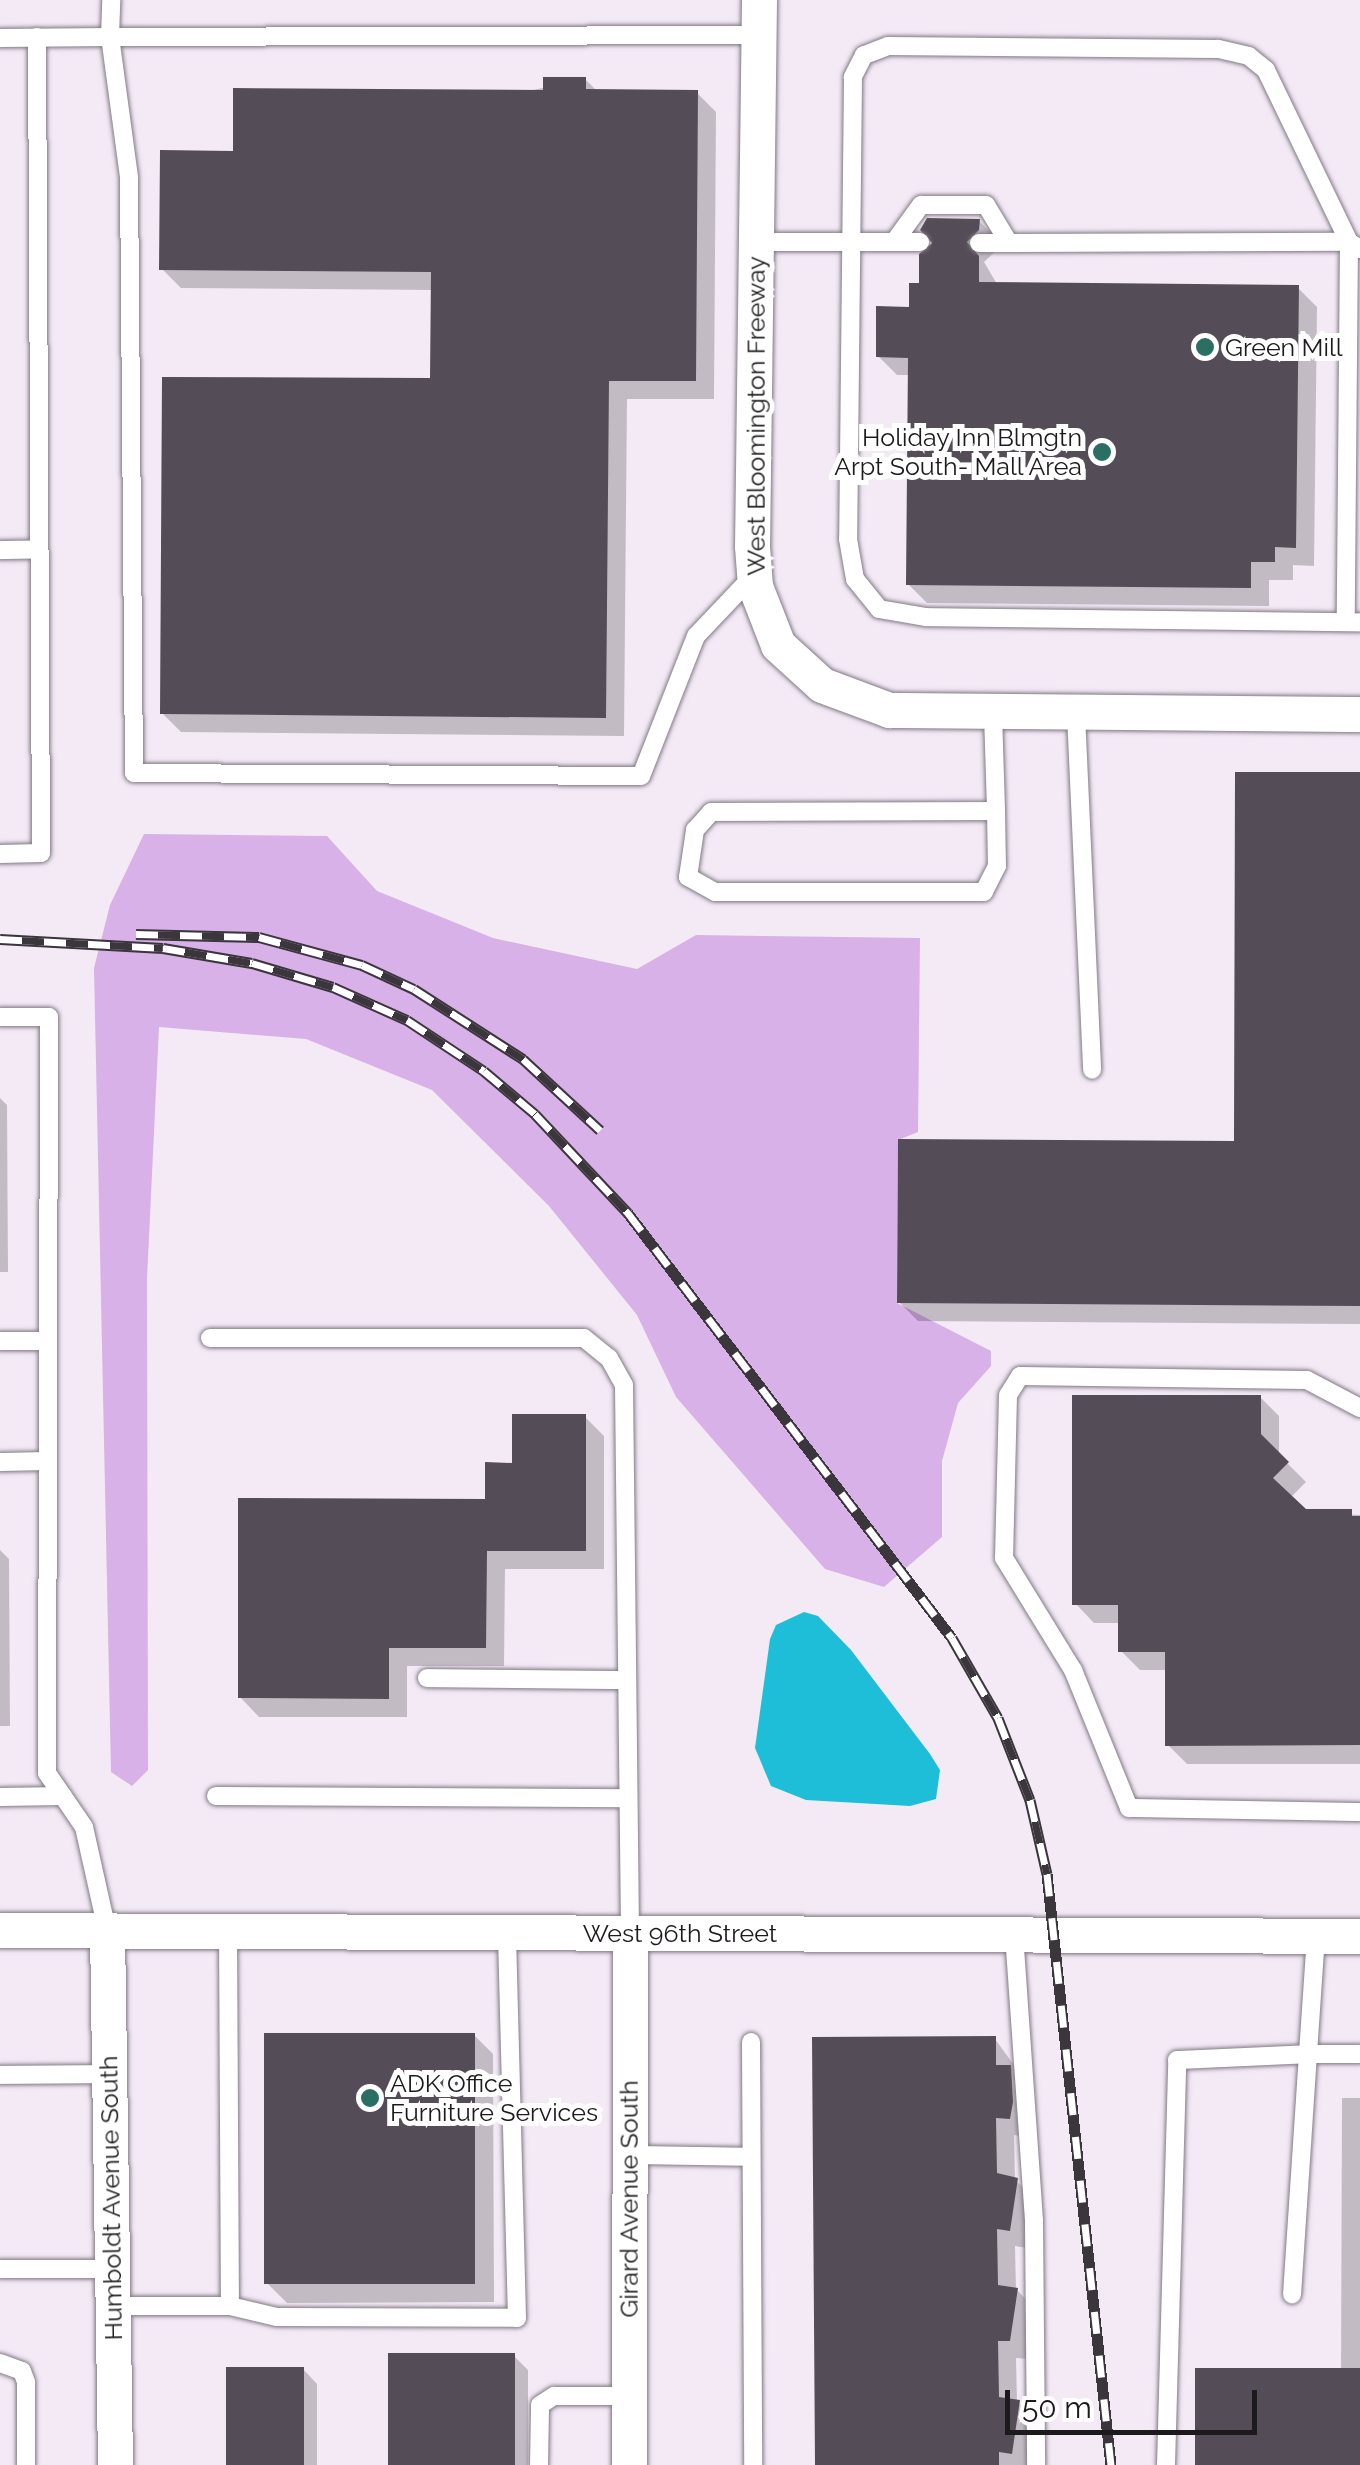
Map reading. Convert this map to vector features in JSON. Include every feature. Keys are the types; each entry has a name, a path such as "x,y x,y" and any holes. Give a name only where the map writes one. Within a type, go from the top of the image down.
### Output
{"street":[{"name":"West Bloomington Freeway","path":"759,0 754,575 778,645 822,685 890,710 993,714 1360,714"},
{"name":"West 96th Street","path":"0,1930 1360,1936"},
{"name":"Humboldt Avenue South","path":"107,1930 115,2465"},
{"name":"Girard Avenue South","path":"629,2465 630,1932"}],"lane":[{"path":"111,0 110,38 129,177 134,774 641,776 696,636 754,575"},
{"path":"0,38 758,35"},
{"path":"0,854 41,853 36,38"},
{"path":"888,46 1218,49 1250,56 1266,70 1354,246 1353,622 926,617 879,608 855,579 848,539 854,77 864,56 888,46"},
{"path":"894,242 921,205 986,205 1009,244"},
{"path":"756,242 920,242"},
{"path":"979,243 1354,246"},
{"path":"0,550 40,550"},
{"path":"993,714 996,810 997,866 984,892 714,892 688,877 695,830 711,812 996,810"},
{"path":"1076,714 1092,1070"},
{"path":"0,1017 48,1016 48,1773 84,1827 107,1930"},
{"path":"210,1338 584,1338 609,1358 624,1384 630,1932"},
{"path":"0,1341 48,1341"},
{"path":"1360,1408 1307,1380 1020,1376 1008,1395 1004,1558 1073,1670 1129,1808 1360,1812"},
{"path":"0,1462 48,1461"},
{"path":"428,1678 627,1680"},
{"path":"0,1797 63,1796"},
{"path":"216,1796 628,1798"},
{"path":"228,1931 230,2306"},
{"path":"112,2306 230,2306 277,2318 517,2318 507,1932"},
{"path":"1014,1934 1034,2221 1036,2465"},
{"path":"1292,2294 1316,1936"},
{"path":"750,2042 753,2465"},
{"path":"1166,2465 1177,2060 1360,2054"},
{"path":"0,2075 109,2074"},
{"path":"629,2155 751,2156"},
{"path":"0,2269 112,2269"},
{"path":"0,2363 22,2371 26,2382 26,2465"},
{"path":"539,2465 540,2405 554,2396 629,2396"}],"shaded area":[{"path":"144,834 327,836 377,891 493,938 637,969 696,935 920,938 918,1132 898,1140 897,1303 991,1351 991,1366 958,1403 942,1461 942,1537 884,1587 825,1569 676,1397 637,1315 549,1206 432,1090 306,1039 159,1027 147,1279 148,1770 132,1786 111,1772 94,968 110,905"}],"water":[{"path":"804,1612 818,1616 851,1650 930,1754 940,1770 936,1799 910,1806 806,1800 771,1786 755,1748 770,1639 776,1625"}],"building":[{"path":"543,77 586,77 586,89 698,90 696,381 609,381 606,718 160,714 162,377 430,378 431,272 159,270 160,150 233,151 233,88 543,90"},
{"name":"Holiday Inn Blmgtn Arpt South- Mall Area","path":"927,218 980,219 979,230 967,242 979,256 979,282 1299,285 1296,548 1275,547 1275,562 1251,562 1251,588 906,585 908,358 876,357 876,306 909,307 909,283 919,283 919,254 932,243 920,230"},
{"path":"1235,772 1360,772 1360,1306 897,1303 898,1139 1234,1141"},
{"path":"1072,1395 1261,1395 1261,1434 1289,1462 1273,1478 1306,1509 1352,1509 1352,1516 1360,1516 1360,1745 1165,1746 1165,1652 1118,1652 1118,1605 1072,1605"},
{"path":"512,1414 586,1414 586,1551 487,1551 486,1648 389,1648 389,1699 238,1698 238,1498 485,1499 485,1462 512,1463"},
{"name":"ADK Office Furniture Services","path":"264,2033 475,2033 475,2284 264,2284"},
{"path":"996,2036 996,2065 1011,2065 1013,2102 1010,2119 996,2118 997,2173 1018,2178 1010,2231 997,2229 998,2285 1018,2288 1010,2341 998,2341 999,2397 1020,2400 1012,2454 999,2452 999,2465 815,2465 812,2037"},
{"path":"388,2353 515,2353 515,2465 388,2465"},
{"path":"226,2367 304,2367 304,2465 226,2465"},
{"path":"1195,2368 1360,2368 1360,2465 1195,2465"}],"railway":[{"path":"136,934 259,937 362,965 414,989 523,1059 600,1130"},
{"path":"0,939 163,948 252,963 333,987 407,1020 484,1071 535,1114 628,1213 952,1638 998,1718 1030,1800 1047,1874 1111,2465"}],"place":[{"name":"Green Mill","path":"1205,347"},
{"name":"Holiday Inn Blmgtn Arpt South- Mall Area","path":"1102,452"},
{"name":"ADK Office Furniture Services","path":"370,2098"}]}
